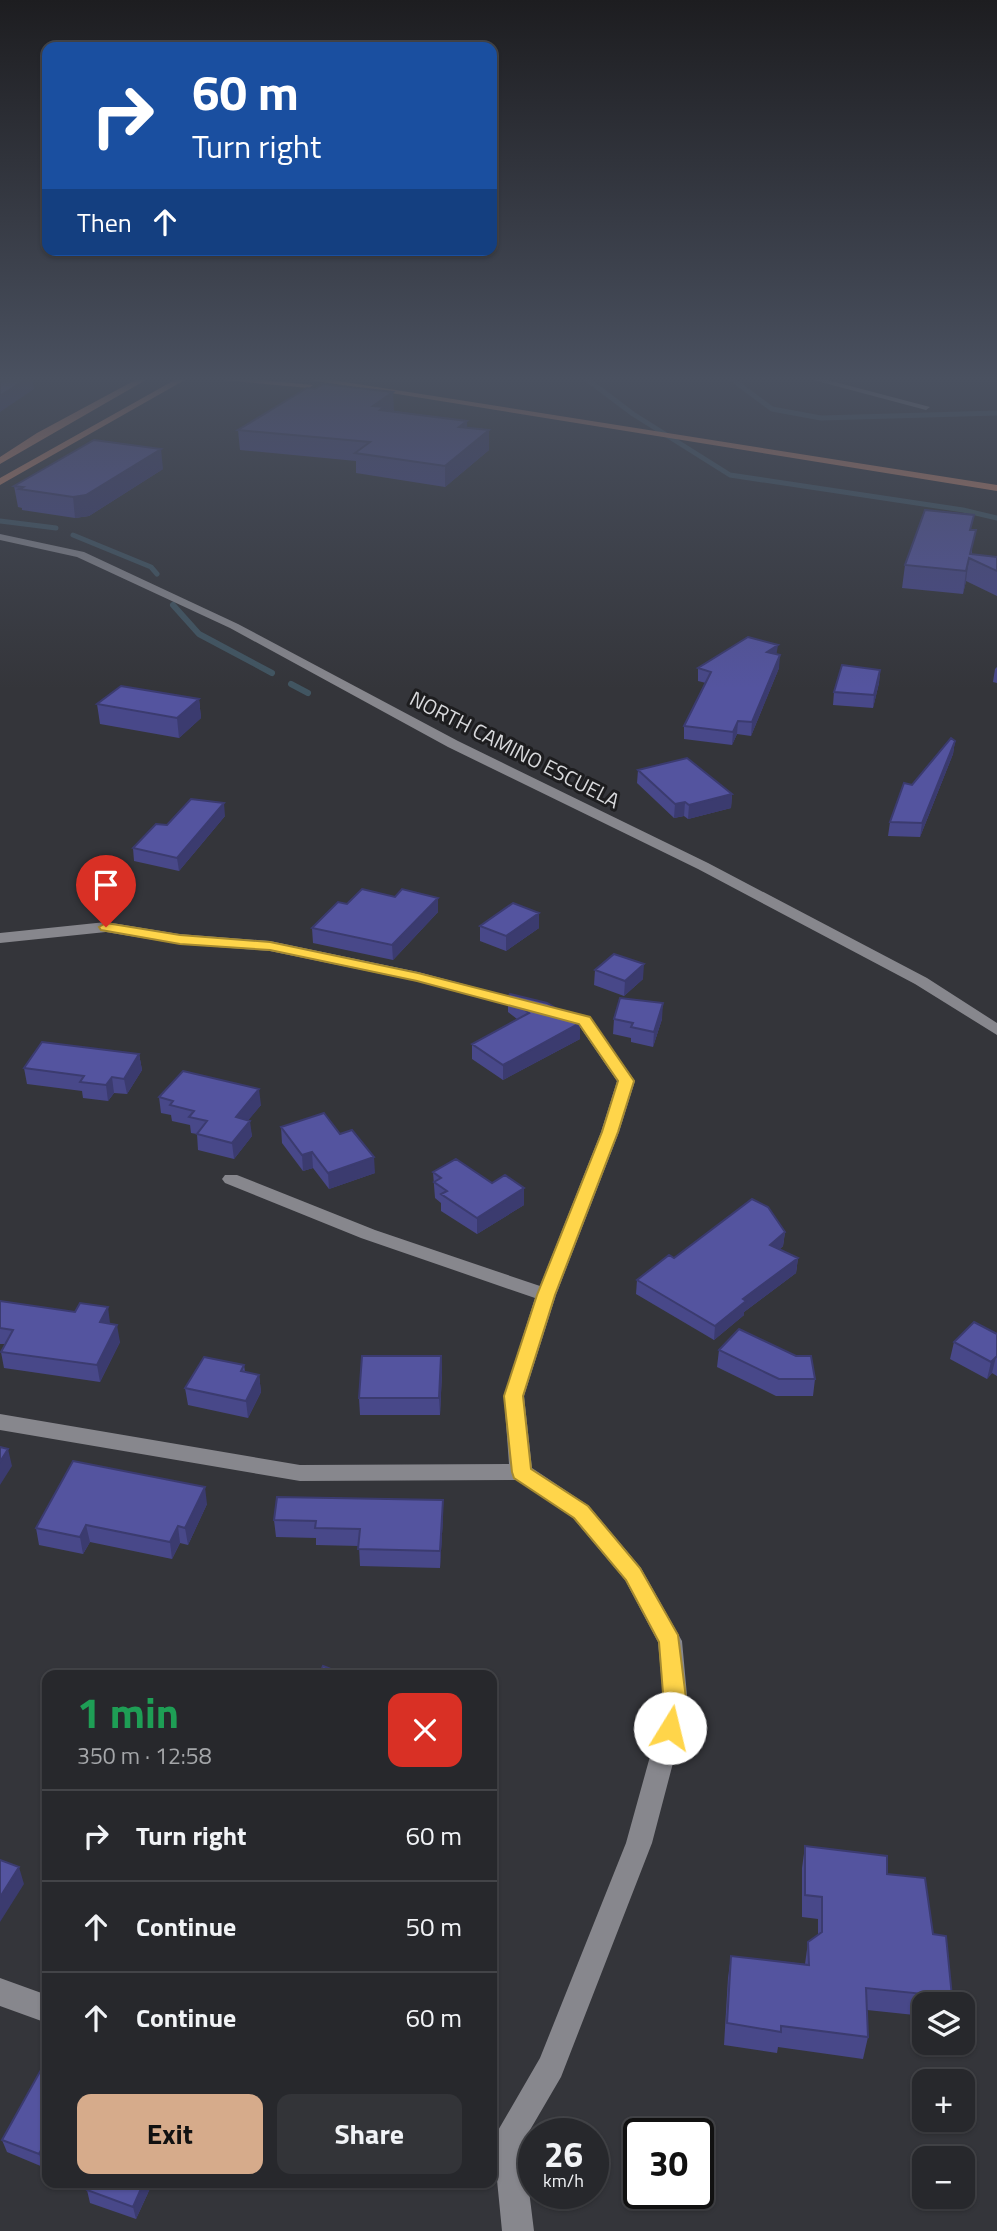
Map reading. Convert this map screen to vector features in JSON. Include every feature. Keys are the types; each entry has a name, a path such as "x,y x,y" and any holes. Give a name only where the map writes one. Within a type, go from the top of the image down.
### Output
{"main road":[{"path":"954,481 997,488"}],"street":[{"name":"NORTH CAMINO ESCUELA","path":"0,537 80,554 234,626 453,744 703,866 921,981 997,1030"},
{"path":"0,939 106,927 180,939 270,946 418,977 584,1021 626,1081 610,1132 546,1295 514,1396 522,1472"},
{"path":"231,1179 368,1234 546,1295"},
{"path":"0,1422 300,1473 522,1472 581,1512 633,1574 670,1641 676,1706 639,1843 551,2067 500,2137 518,2231"},
{"path":"0,1992 42,2007"}],"building":[{"path":"22,481 109,481 86,495 73,497 14,486"},
{"path":"925,510 974,515 970,530 976,530 970,554 997,557 997,571 969,558 966,571 905,565"},
{"path":"748,637 778,645 767,652 780,655 752,722 738,721 733,732 684,726 711,672 698,668"},
{"path":"842,665 880,670 874,695 834,692"},
{"path":"121,686 199,699 177,718 97,704"},
{"path":"951,738 955,741 922,823 890,822 904,783 912,785"},
{"path":"687,758 732,794 689,805 685,802 675,804 638,770"},
{"path":"191,799 224,803 177,858 133,848 156,824 167,825"},
{"path":"362,889 395,897 402,889 438,898 392,945 312,928 338,902 347,904"},
{"path":"513,903 539,913 506,936 480,926"},
{"path":"614,954 644,964 625,981 595,970"},
{"path":"510,994 547,1003 580,1023 503,1065 472,1044 529,1013 508,997"},
{"path":"620,998 663,1003 654,1032 631,1027 633,1023 614,1019"},
{"path":"42,1042 139,1054 124,1079 112,1077 106,1085 80,1082 84,1076 24,1068"},
{"path":"183,1071 259,1089 236,1117 250,1121 232,1143 197,1134 207,1121 189,1117 194,1111 170,1105 173,1101 159,1097"},
{"path":"324,1113 340,1134 352,1130 374,1157 328,1173 312,1152 302,1155 281,1127"},
{"path":"456,1159 492,1183 505,1175 524,1188 477,1218 441,1194 447,1191 434,1182 441,1178 433,1172"},
{"path":"752,1199 768,1207 785,1232 770,1245 798,1258 743,1299 746,1301 715,1326 637,1280 669,1255 674,1258"},
{"path":"0,1301 75,1312 80,1303 108,1307 100,1322 117,1325 97,1365 1,1352 13,1330 0,1328"},
{"path":"974,1322 997,1334 997,1357 991,1362 954,1342"},
{"path":"739,1329 796,1356 811,1356 815,1379 779,1379 719,1350"},
{"path":"362,1356 441,1356 439,1398 359,1398"},
{"path":"204,1357 244,1365 241,1371 259,1375 246,1401 185,1388"},
{"path":"0,1447 8,1449 0,1462"},
{"path":"73,1461 205,1487 185,1528 178,1526 170,1542 86,1525 80,1537 36,1528"},
{"path":"277,1497 443,1500 440,1551 358,1549 360,1529 315,1528 316,1521 274,1520"},
{"path":"805,1846 887,1856 887,1874 925,1878 933,1934 946,1936 952,1992 912,1993 866,1988 868,2037 781,2026 781,2032 727,2023 731,1956 809,1965 808,1942 822,1932 822,1897 805,1895"},
{"path":"0,1860 19,1867 0,1897"},
{"path":"42,2068 42,2148 39,2154 2,2140"},
{"path":"88,2188 141,2188 133,2207 87,2190"}],"waterway":[{"path":"771,481 963,510 997,518"},
{"path":"0,521 56,528"},
{"path":"73,535 151,567 157,574"},
{"path":"173,605 199,634 272,673"},
{"path":"291,684 308,693"}],"route":[{"path":"106,927 180,939 270,946 418,977 584,1021 608,1054 626,1081 610,1132 546,1295 514,1396 522,1472 581,1512 633,1574 670,1641 676,1706 670,1728"}]}
